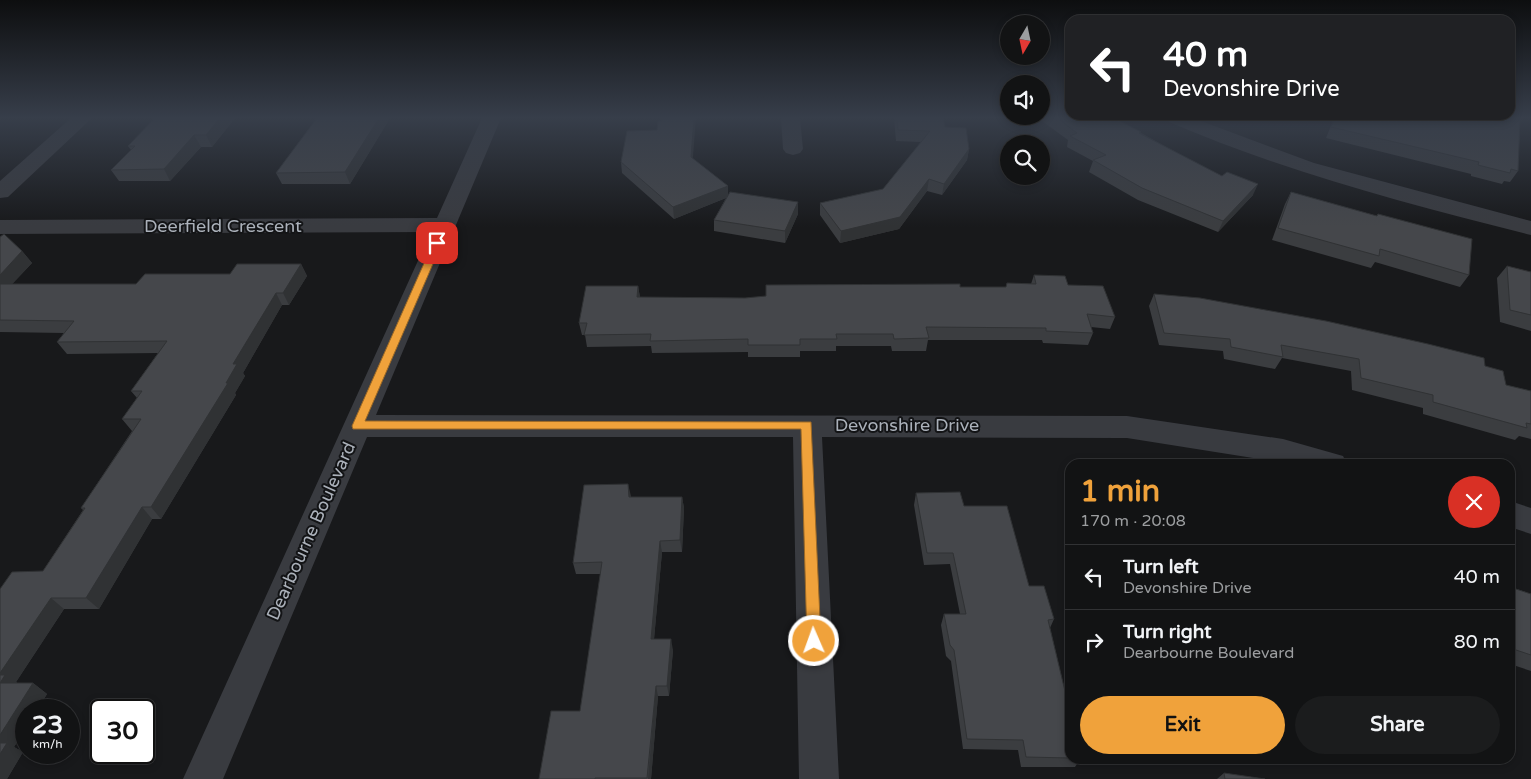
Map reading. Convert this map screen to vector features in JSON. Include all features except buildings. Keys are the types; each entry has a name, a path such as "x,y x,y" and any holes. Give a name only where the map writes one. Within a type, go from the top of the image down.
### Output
{"street":[{"path":"0,192 42,154"},
{"name":"Dearbourne Boulevard","path":"203,779 476,154"},
{"path":"1262,154 1531,228"},
{"name":"Deerfield Crescent","path":"0,227 445,225"},
{"path":"807,425 818,779"},
{"name":"Devonshire Drive","path":"358,426 807,425 1127,427 1283,450 1314,459"},
{"path":"1515,515 1531,520"}],"route":[{"path":"437,243 358,426 807,425 814,641"}]}
